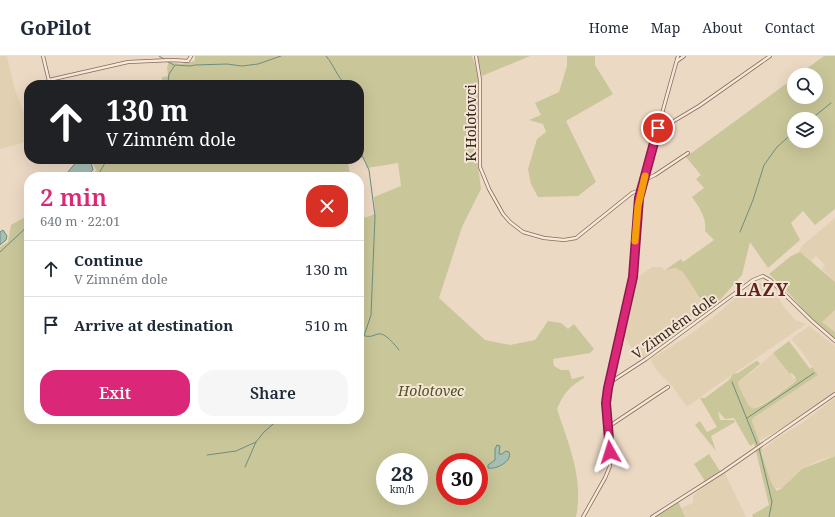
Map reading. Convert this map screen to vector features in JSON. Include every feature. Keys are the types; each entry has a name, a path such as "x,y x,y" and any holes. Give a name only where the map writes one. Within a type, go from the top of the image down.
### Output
{"street":[{"path":"43,56 49,80 128,62 172,60 188,61 191,57"},
{"name":"K Holotovci","path":"476,56 480,80 480,167 503,214 523,232 544,238 564,240 576,238 632,193 641,189"},
{"name":"V Zimném dole","path":"609,384 633,277 638,206 641,189 678,56"},
{"path":"676,62 684,56"},
{"path":"657,131 699,106 770,56"},
{"path":"644,180 656,175 688,153"},
{"name":"V Zimném dole","path":"609,384 646,359 753,280 763,276 770,280 835,341"},
{"path":"583,517 610,466 606,403 609,384"},
{"path":"608,428 668,387"},
{"path":"652,517 724,471 835,394"}],"shaded area":[{"path":"0,56 7,56 14,87 24,113 24,142 0,149"},
{"path":"75,164 92,164 93,170 91,172 68,172"},
{"path":"835,218 835,282 822,269 825,265 816,256 811,261 799,251 803,245"},
{"path":"3,230 7,236 6,240 0,245 0,232"},
{"path":"652,267 661,267 665,270 677,268 683,272 708,311 641,360 623,335 635,279"},
{"path":"756,283 763,283 774,290 784,307 795,320 806,324 690,405 686,406 672,386 657,371 651,359 689,335 716,315 737,296"},
{"path":"835,310 835,332 822,322"},
{"path":"809,326 835,346 835,392 784,427 759,441 752,421 753,418 818,375 791,339"},
{"path":"773,353 796,381 769,400 755,408 751,408 739,387 738,382 757,368"},
{"path":"835,398 835,456 819,460 802,469 782,488 775,488 769,479 761,451"},
{"path":"497,445 500,446 499,454 506,451 509,452 509,459 495,468 488,468 488,465 495,460 495,449"},
{"path":"724,471 746,517 685,517 681,508 693,503 693,496 706,483"}],"green space":[{"name":"Holotovec","path":"195,56 472,56 480,79 478,165 481,189 462,227 439,298 485,340 510,345 535,340 548,321 561,323 568,329 574,324 594,349 590,353 553,359 554,366 561,370 569,370 572,379 584,376 584,378 574,384 568,391 557,409 577,475 578,503 576,517 0,517 0,247 8,242 11,225 24,218 24,424 364,424 364,215 365,218 375,214 374,197 401,186 398,163 367,168 364,160 364,80 162,80 162,77 168,76 167,67 169,62 181,64 195,61","holes":["500,448 499,454 506,451 506,462 493,469 488,465 495,460"]},
{"path":"477,56 530,56 482,76"},
{"path":"567,56 595,56 595,65 613,94 566,121 596,182 578,196 538,197 531,184 528,169 537,139 546,132 543,124 529,120 541,115 535,103 559,92 567,66"},
{"path":"824,56 835,56 835,209 815,225 803,211 791,223 800,240 768,268 750,242 742,275 721,299 707,309 683,272 676,268 665,270 681,259 683,262 714,240 705,231 704,217 692,197 704,188 696,179 701,175 686,157 787,83 787,104 823,104 823,68 808,68"},
{"path":"93,164 348,164 350,172 94,172 97,171"},
{"path":"800,252 835,282 835,310 822,322 835,332 835,339 813,320 769,274 791,256"},
{"path":"789,341 810,369 812,367 818,375 753,418 752,421 762,449 761,453 769,477 777,491 802,469 835,456 835,517 753,517 752,515 769,505 754,443 751,446 749,444 734,418 725,419 718,411 720,420 734,420 735,422 711,436 716,451 695,425 700,421 707,432 717,427 700,398 705,398 729,380 733,374 738,373 756,361 760,364 738,382 749,406 752,408 764,404 795,382 796,378 792,373 790,374 773,353"},
{"path":"709,454 720,471 705,481 694,464"},
{"path":"678,501 685,517 654,517"}],"waterway":[{"path":"159,56 164,59"},
{"path":"168,80 169,74 175,65 190,66 227,64 242,66 258,64 281,56"},
{"path":"326,56 342,80"},
{"path":"168,62 174,65"},
{"path":"820,112 831,103"},
{"path":"740,232 753,200 764,165 777,147 787,138"},
{"path":"364,160 369,170 375,216 371,315 364,336"},
{"path":"100,172 104,164"},
{"path":"0,252 24,230"},
{"path":"365,336 378,334 384,335 390,339 399,350"},
{"path":"747,418 814,373"},
{"path":"732,382 757,444"},
{"path":"245,467 256,442 273,424"},
{"path":"207,455 236,451 256,442"},
{"path":"759,448 772,502 769,517"}],"slow traffic":[{"path":"635,241 638,206 645,176"}],"district":[{"name":"LAZY","path":"762,289"}],"route":[{"path":"610,452 606,403 608,388 633,277 639,198 658,128"}]}
